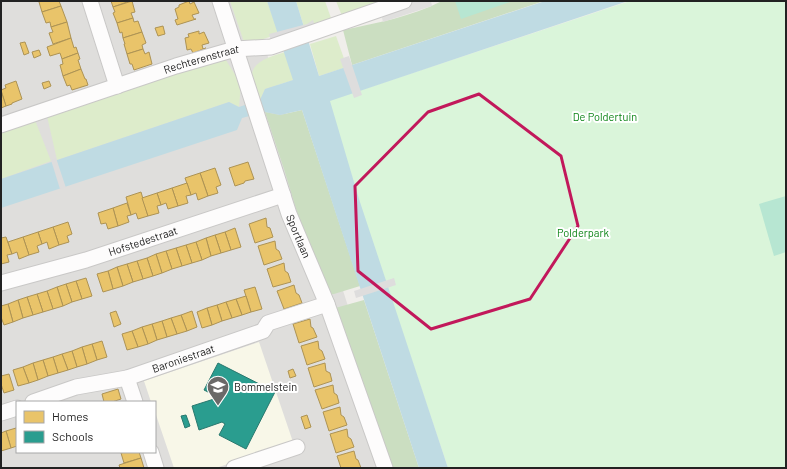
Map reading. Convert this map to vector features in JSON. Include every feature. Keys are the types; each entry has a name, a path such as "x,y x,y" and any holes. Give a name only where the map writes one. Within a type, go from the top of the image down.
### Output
{"street":[{"path":"90,1 117,86"},
{"name":"Sportlaan","path":"220,1 259,126 289,214 327,304 385,468"},
{"name":"Rechterenstraat","path":"1,125 176,66 235,49 271,47 404,1"},
{"name":"Hofstedestraat","path":"1,283 86,260 283,195"},
{"name":"Baroniestraat","path":"36,401 76,388 127,378 263,331 268,323 327,304"},
{"path":"127,378 135,401"},
{"path":"1,413 16,408"},
{"path":"234,468 297,447"},
{"path":"151,453 156,468"}],"highlighted area":[{"path":"479,94 561,156 578,226 530,299 431,329 358,271 355,186 428,112"}],"shaded area":[{"path":"1,1 250,1 400,468 1,468"},
{"path":"378,1 431,1 432,6 383,22"},
{"name":"Bommelstein","path":"259,342 293,442 216,468 174,468 156,415 156,401 151,401 144,381"}],"green space":[{"path":"230,1 267,1 279,34 245,45"},
{"path":"296,1 325,1 331,18 304,27"},
{"path":"336,1 378,1 379,4 342,16"},
{"path":"442,1 544,1 352,65 343,30 406,15 430,7"},
{"path":"455,1 513,1 461,19"},
{"name":"Polderpark","path":"630,1 786,1 786,468 448,468 325,102"},
{"path":"336,36 347,67 319,76 310,44"},
{"path":"285,52 294,80 265,89 260,100 252,78 252,72 258,63"},
{"path":"224,57 241,84 239,107 229,102 57,160 47,116"},
{"path":"302,110 360,286 334,294 322,295 265,112 280,115"},
{"path":"35,120 51,161 1,179 1,131"},
{"path":"786,196 786,252 774,256 759,204"},
{"path":"364,300 419,468 386,468 328,310"}],"water":[{"path":"267,1 296,1 319,76 545,1 628,1 330,101 359,199 448,468 419,468 302,110 280,115 265,112 242,118 237,130 1,208 1,179 229,102 239,107 260,100 265,89 293,80"}],"pier":[{"path":"313,20 319,39 312,40 275,54 269,34 307,24"},
{"path":"349,56 362,95 354,98 340,59"},
{"path":"56,158 66,188 60,189 51,160"},
{"path":"394,278 396,285 356,298 354,291"}],"building: Homes":[{"path":"59,1 61,6 42,12 39,2"},
{"path":"111,1 130,1 113,7"},
{"path":"132,1 135,12 131,13 133,18 117,23 113,13 115,12 113,7"},
{"path":"189,1 190,4 194,2 199,13 192,15 194,19 196,19 177,25 175,20 178,19 175,9 179,7 179,5"},
{"path":"61,6 67,22 51,27 50,22 46,23 42,12"},
{"path":"133,18 134,22 138,21 142,32 123,38 122,32 120,33 117,23"},
{"path":"67,22 71,38 53,44 49,33 53,32 51,27"},
{"path":"163,26 165,34 158,36 155,28"},
{"path":"199,31 199,34 204,32 209,43 202,45 203,49 206,48 193,53 191,49 187,50 185,38 189,37 188,34"},
{"path":"142,32 146,43 142,45 143,49 127,54 123,38"},
{"path":"71,38 74,48 76,47 78,53 62,59 60,53 50,56 47,47"},
{"path":"25,42 29,53 24,55 20,43"},
{"path":"143,49 145,54 149,52 152,64 134,70 132,64 130,64 127,54"},
{"path":"39,50 41,55 34,58 32,52"},
{"path":"78,53 80,59 78,60 81,69 63,76 60,65 63,64 62,59"},
{"path":"81,69 88,85 72,90 70,85 67,86 63,76"},
{"path":"16,81 22,99 6,106 1,90 6,88 5,85"},
{"path":"49,81 51,86 44,89 42,83"},
{"path":"1,91 6,106 1,108"},
{"path":"248,162 254,179 245,181 244,183 235,186 229,168"},
{"path":"215,168 221,185 216,187 218,193 208,196 200,173"},
{"path":"200,173 208,196 198,200 196,193 191,195 185,178"},
{"path":"187,183 191,195 186,196 188,203 178,206 172,188"},
{"path":"172,188 178,206 168,209 166,203 161,205 157,193"},
{"path":"141,192 148,216 138,219 136,213 131,215 126,197"},
{"path":"157,193 161,205 157,206 159,213 148,216 142,198"},
{"path":"127,203 131,215 127,216 129,222 118,226 113,208"},
{"path":"113,208 118,226 108,229 106,223 101,224 98,213"},
{"path":"266,218 267,227 270,228 273,237 255,243 249,224"},
{"path":"68,222 72,234 67,236 69,242 59,245 53,227"},
{"path":"53,227 59,245 49,249 47,242 42,244 38,232"},
{"path":"235,228 241,247 231,250 225,232"},
{"path":"38,232 42,244 37,246 39,252 29,255 23,237"},
{"path":"225,232 231,250 221,253 215,235"},
{"path":"215,235 221,253 211,256 206,238"},
{"path":"6,237 12,254 7,255 9,262 1,264 1,238"},
{"path":"23,237 29,255 19,259 17,252 12,254 8,242"},
{"path":"206,238 211,256 202,260 196,242"},
{"path":"275,241 276,249 279,251 282,259 264,265 258,246"},
{"path":"196,242 202,260 192,263 186,245"},
{"path":"186,245 192,263 182,266 176,248"},
{"path":"176,248 182,266 172,269 166,251"},
{"path":"166,251 172,269 162,273 156,254"},
{"path":"156,254 162,273 153,276 147,258"},
{"path":"147,258 153,276 143,279 137,261"},
{"path":"137,261 143,279 133,282 127,264"},
{"path":"284,263 285,271 288,273 291,282 273,287 267,269"},
{"path":"127,264 133,282 123,286 117,267"},
{"path":"117,267 123,286 113,289 108,271"},
{"path":"108,271 113,289 103,292 97,274"},
{"path":"86,278 92,296 82,299 76,281"},
{"path":"76,281 82,299 72,302 66,284"},
{"path":"66,284 72,302 63,306 57,287"},
{"path":"294,285 296,293 299,295 302,303 284,309 277,291"},
{"path":"57,287 63,306 53,309 47,291"},
{"path":"255,287 262,309 251,312 244,290"},
{"path":"47,291 53,309 43,312 37,294"},
{"path":"37,294 43,312 33,315 27,297"},
{"path":"246,296 251,312 242,315 236,299"},
{"path":"27,297 33,315 23,318 18,300"},
{"path":"236,299 242,315 232,318 226,302"},
{"path":"18,300 23,318 13,322 8,304"},
{"path":"226,302 232,318 222,321 217,305"},
{"path":"8,304 13,322 4,325 1,317 1,306"},
{"path":"217,305 222,321 212,325 207,308"},
{"path":"207,308 212,325 202,328 197,312"},
{"path":"116,311 121,324 114,327 110,313"},
{"path":"192,311 197,327 187,331 181,315"},
{"path":"181,315 187,331 177,334 171,318"},
{"path":"171,318 177,334 167,337 162,321"},
{"path":"310,319 311,327 313,328 317,337 299,343 293,324"},
{"path":"162,321 167,337 157,340 152,324"},
{"path":"152,324 157,340 148,344 142,327"},
{"path":"142,327 148,344 138,347 132,331"},
{"path":"132,331 138,347 127,350 122,334"},
{"path":"102,341 107,357 97,360 92,344"},
{"path":"318,341 319,349 322,351 325,359 307,365 301,346"},
{"path":"92,344 97,360 87,364 82,347"},
{"path":"82,347 87,364 77,367 72,351"},
{"path":"72,351 77,367 68,370 62,354"},
{"path":"62,354 68,370 58,373 53,357"},
{"path":"53,357 58,373 48,376 43,360"},
{"path":"43,360 48,376 38,380 33,363"},
{"path":"33,363 38,380 29,383 23,367"},
{"path":"325,363 326,371 330,373 332,381 314,387 308,368"},
{"path":"23,367 29,383 18,386 13,370"},
{"path":"293,369 296,376 290,378 288,371"},
{"path":"9,374 14,390 4,393 1,384 1,376"},
{"path":"333,385 334,393 337,395 339,403 322,409 315,390"},
{"path":"118,389 121,399 115,401 104,401 102,394"},
{"path":"340,407 341,415 344,417 347,425 329,431 323,412"},
{"path":"307,415 311,427 305,429 301,417"},
{"path":"16,428 16,446 11,448 6,431"},
{"path":"347,429 348,437 351,439 354,447 336,453 330,434"},
{"path":"6,431 11,448 1,451 1,433"},
{"path":"354,451 361,468 341,468 337,456"},
{"path":"121,453 139,453 141,458 124,463"},
{"path":"141,458 144,468 120,468 119,465"}],"building: Schools":[{"path":"218,363 275,392 246,449 219,435 225,424 222,422 199,430 192,406 214,399 216,396 204,390"},
{"path":"186,415 190,426 185,428 181,416"}],"place":[{"name":"Bommelstein","path":"218,406"}],"park label":[{"name":"De Poldertuin","path":"605,117"}]}
